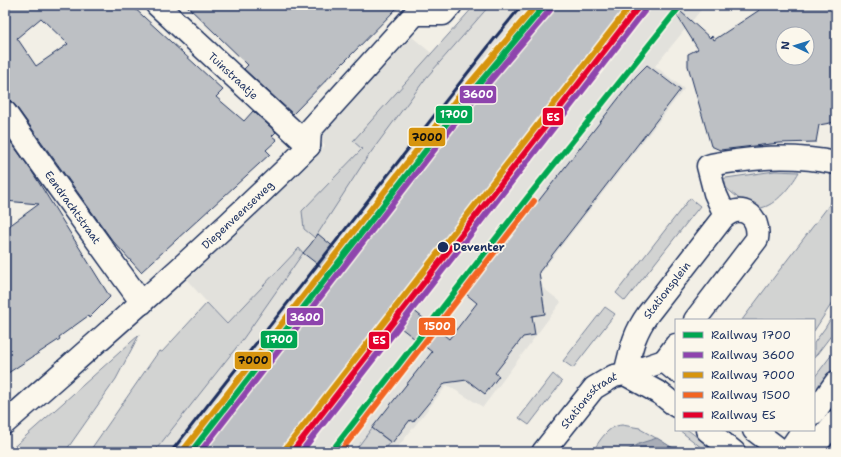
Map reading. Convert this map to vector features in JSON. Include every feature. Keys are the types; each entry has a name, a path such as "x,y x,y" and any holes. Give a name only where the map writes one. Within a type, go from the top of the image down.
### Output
{"street":[{"name":"Tuinstraatje","path":"157,5 309,146"},
{"path":"309,146 310,130 411,10 443,14 451,5"},
{"name":"Eendrachtstraat","path":"5,112 142,303"},
{"name":"Diepenveenseweg","path":"5,423 142,303 261,194 309,146"},
{"path":"696,319 757,239 757,226 750,215 738,211 731,212 725,216 715,193 708,166 748,159 798,158 836,163"},
{"name":"Stationsplein","path":"625,374 634,337 639,327 725,216"},
{"name":"Stationsstraat","path":"543,452 594,388 614,376 672,359"},
{"name":"Stationsstraat","path":"625,374 661,394 675,405"},
{"path":"815,412 836,382"},
{"path":"810,452 836,421"},
{"path":"708,431 734,452"},
{"path":"755,431 783,452"},
{"path":"788,452 802,431"}],"shaded area":[{"path":"475,5 490,5 426,78 366,159 315,238 304,229 302,211 362,149 353,141"},
{"path":"490,5 705,5 655,66 684,89 534,281 561,302 483,407 447,385 394,452 138,452 227,325 187,280 325,146 317,137 412,37 441,61"},
{"path":"775,171 799,172 792,184 781,196 775,201 761,208 755,208 745,204 727,189 719,179"},
{"path":"836,195 836,297 815,329 815,319 743,319 778,272"},
{"path":"690,198 700,206 625,301 616,293"},
{"path":"299,248 303,253 243,339 154,452 89,452 159,351 162,352 207,303 227,324"},
{"path":"605,307 615,314 573,368 563,361"},
{"path":"836,310 836,329 815,357 815,342"},
{"path":"139,335 116,379 65,452 8,452"},
{"path":"836,349 836,367 815,394 815,377"},
{"path":"553,374 562,382 529,425 519,418"},
{"path":"622,425 640,428 679,452 592,452 608,431"},
{"path":"372,428 390,442 382,452 354,452"},
{"path":"680,431 689,431 716,452 707,452"},
{"path":"657,438 679,452 624,452 641,443"}],"building":[{"path":"5,5 131,5 223,90 216,97 244,121 253,111 276,132 272,136 277,140 266,150 270,154 141,272 112,240 15,105 11,101 5,100","holes":["41,18 68,44 36,66 17,38"]},
{"path":"186,5 400,5 293,114 244,69 248,65"},
{"path":"552,5 632,5 402,301 449,339 477,303 466,294 636,76 647,65 680,90 539,272 545,314 532,316 535,335 523,337 495,373 499,376 485,394 467,380 445,383 413,422 410,420 392,443 372,428 432,352 388,318 284,452 197,452 334,277 303,253 318,234 348,259 502,63"},
{"path":"767,5 836,5 836,122 819,125 816,142 779,143 720,150 711,146 688,66 688,54 698,49 676,14 680,11 710,38 712,36 714,40"},
{"path":"5,134 31,170 110,297 89,318 88,316 59,337 60,339 5,375 5,229 39,204 5,201"}],"railway":[{"path":"171,452 522,5"}],"rail line":[{"name":"7000","path":"185,448 455,101 536,5"},
{"name":"1700","path":"191,452 461,105 545,5"},
{"name":"7000","path":"286,448 631,5"},
{"name":"ES","path":"292,452 640,5"},
{"name":"1700","path":"331,452 528,197 681,5"},
{"name":"3600","path":"301,452 646,9"},
{"name":"3600","path":"200,452 466,109 550,10"},
{"name":"1500","path":"340,452 534,201"}],"place":[{"name":"Deventer","path":"443,247"}]}
